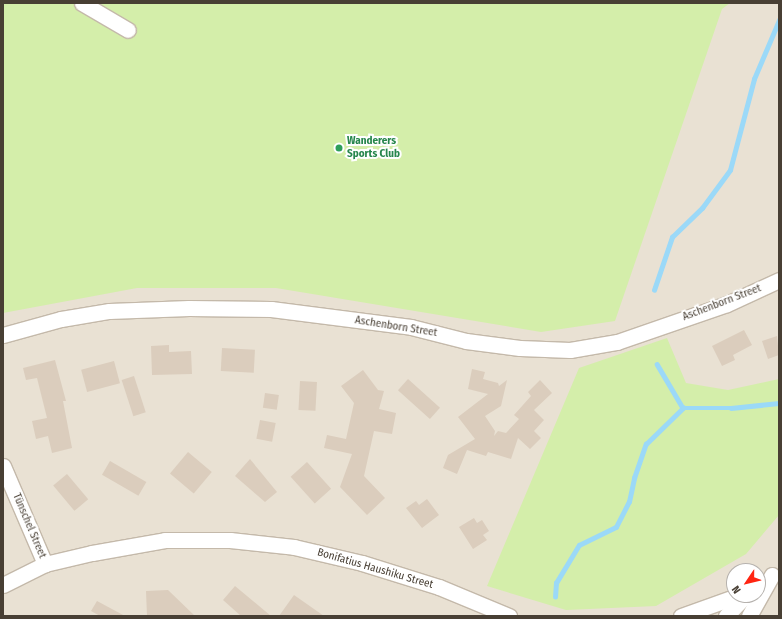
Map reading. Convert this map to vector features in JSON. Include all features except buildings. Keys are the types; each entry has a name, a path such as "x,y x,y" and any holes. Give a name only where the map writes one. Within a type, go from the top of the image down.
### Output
{"street":[{"path":"82,3 128,30"},
{"name":"Aschenborn Street","path":"3,335 61,319 109,311 189,308 271,309 411,327 466,341 520,348 570,350 617,342 727,304 779,280"},
{"name":"Tünschel Street","path":"3,466 45,564"},
{"name":"Bonifatius Haushiku Street","path":"3,585 45,564 92,553 166,540 237,541 294,548 362,563 439,587 509,616"},
{"path":"766,579 776,571"},
{"path":"766,584 776,571"},
{"path":"749,616 776,571"},
{"path":"681,616 726,600"},
{"path":"726,616 738,603"},
{"path":"740,616 751,603"}],"shaded area":[{"path":"3,3 779,3 779,616 3,616"}],"green space":[{"name":"Wanderers Sports Club","path":"3,3 730,3 722,9 615,321 541,332 276,288 137,288 3,313"},
{"path":"667,338 686,383 728,390 779,379 779,515 746,554 730,563 726,563 726,566 656,606 566,610 487,586 579,368"}],"waterway":[{"path":"654,290 672,237 702,208 730,170 754,79 779,20"},
{"path":"657,364 683,408"},
{"path":"555,597 556,583 579,545 616,527 629,502 634,478 646,444 683,408 731,408 779,403"}],"place":[{"name":"Wanderers Sports Club","path":"339,148"}]}
